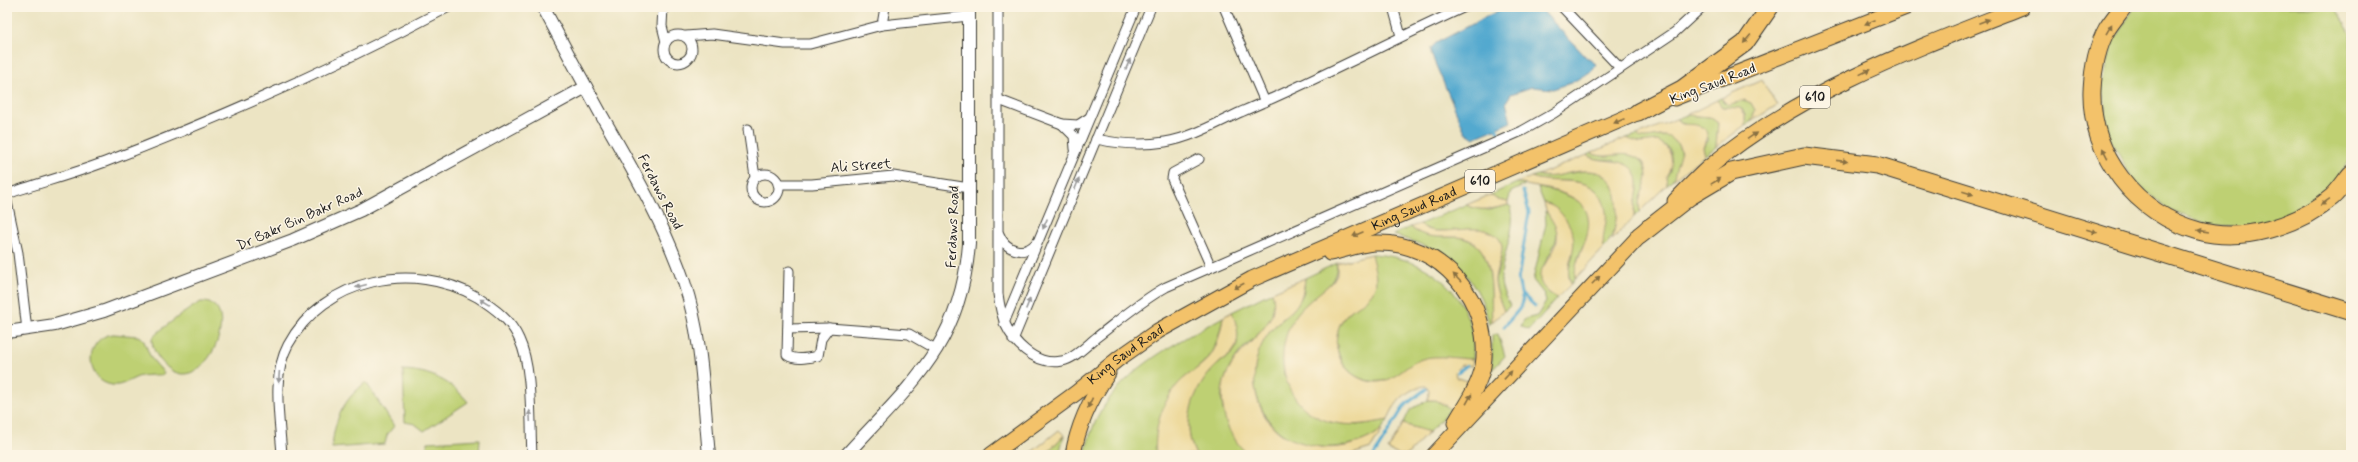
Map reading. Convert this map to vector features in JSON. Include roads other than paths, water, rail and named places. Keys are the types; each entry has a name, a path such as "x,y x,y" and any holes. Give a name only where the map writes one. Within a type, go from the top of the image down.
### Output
{"highway":[{"path":"1638,112 1682,89 1745,43 1770,7"},
{"path":"2123,7 2107,30 2093,70 2092,110 2103,152 2125,186 2158,214 2199,232 2246,235 2287,225 2307,214 2332,197 2351,174"},
{"path":"1639,236 1689,197 1731,172 1804,156 1877,165 2351,312"}],"main road":[{"name":"King Saud Road","path":"1076,393 1118,359 1158,331 1209,301 1252,279 1638,112 1906,7"},
{"name":"610","path":"1639,236 1707,169 1747,139 1784,115 1862,73 1909,51 2022,7"},
{"path":"1438,450 1639,236"},
{"path":"1291,263 1374,243 1391,244 1421,252 1450,271 1461,282 1470,295 1481,330 1483,366 1478,382 1438,450"},
{"path":"1073,455 1082,418 1095,392 1118,359"},
{"path":"991,455 1076,393"},
{"path":"1007,455 1076,393"}],"street":[{"path":"7,194 103,162 205,122 326,69 449,7"},
{"name":"Ferdaws Road","path":"543,7 586,87 645,190 666,236 684,282 697,332 703,371 709,455"},
{"path":"663,7 662,26 666,42 665,55 672,61 680,63 688,59 692,51 691,42 686,36"},
{"path":"882,25 885,7"},
{"path":"998,7 998,294 1004,323 1013,340 1034,357 1054,363 1064,361 1148,297 1166,287 1522,130 1554,113 1675,32 1702,7"},
{"path":"1004,323 1136,7"},
{"path":"1013,340 1151,7"},
{"path":"1224,7 1265,102"},
{"path":"1393,7 1401,36"},
{"path":"1096,139 1120,144 1143,145 1166,142 1188,135 1265,102 1401,36 1465,7"},
{"path":"1562,7 1620,68"},
{"path":"666,42 676,34 686,36 712,34 785,44 810,44 882,25 969,12"},
{"name":"Ferdaws Road","path":"846,455 921,373 937,350 954,319 967,271 969,188 969,12"},
{"path":"1129,22 1142,28"},
{"name":"Dr Bakr Bin Bakr Road","path":"7,332 27,330 104,311 293,240 361,210 586,87"},
{"path":"999,100 1062,124 1078,125 1089,118"},
{"path":"1062,124 1074,136 1075,151"},
{"path":"748,129 755,177 751,190 759,200 772,199 778,193 778,184 768,174 755,177"},
{"path":"1199,159 1173,172 1172,179 1211,267"},
{"name":"Ali Street","path":"778,184 812,184 894,176 969,188"},
{"path":"7,202 18,253 27,330"},
{"path":"999,233 1004,244 1013,249 1027,250 1037,242"},
{"path":"789,271 787,355 792,358 799,359 818,356 821,339 829,328"},
{"path":"282,455 278,376 287,346 298,330 321,306 337,296 354,287 398,277 435,280 454,286 490,305 509,322 525,352 532,455"},
{"path":"788,329 829,328 909,334 937,350"}],"water":[{"path":"1505,7 1539,7 1586,57 1596,64 1592,71 1571,83 1553,89 1532,87 1511,94 1506,102 1511,122 1474,138 1465,132 1431,54 1431,48 1436,43"}],"waterway":[{"path":"1495,125 1498,132"},
{"path":"1504,327 1521,307 1523,302 1518,279 1529,212 1523,191"},
{"path":"1523,295 1535,306"},
{"path":"1458,372 1467,365"},
{"path":"1374,455 1405,405 1426,389"}]}
